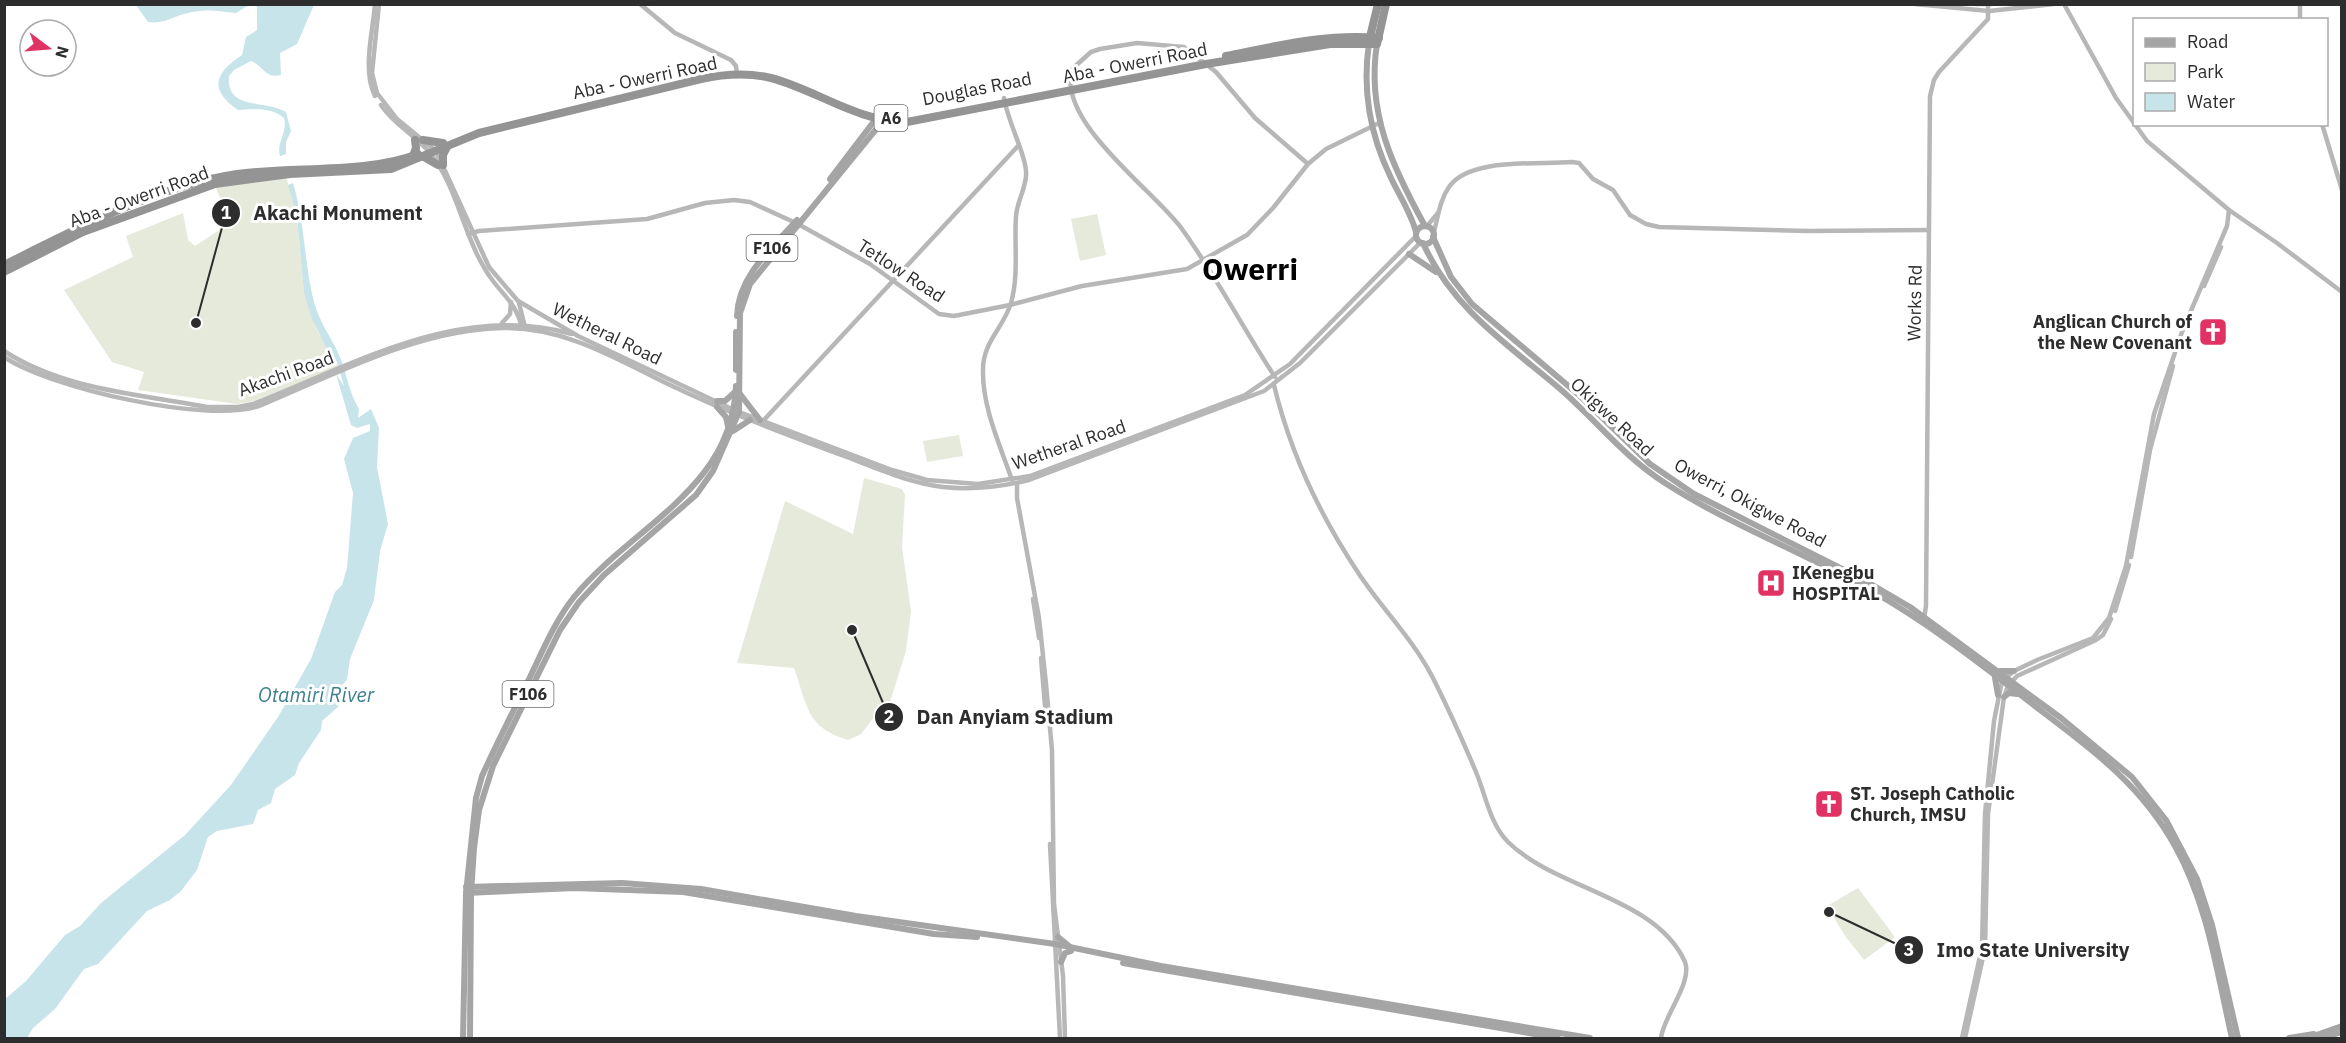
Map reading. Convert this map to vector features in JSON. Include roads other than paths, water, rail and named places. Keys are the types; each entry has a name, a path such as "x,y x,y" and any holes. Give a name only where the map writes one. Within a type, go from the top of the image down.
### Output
{"highway":[{"path":"1370,40 1378,4"},
{"path":"1370,40 1386,4"},
{"name":"Douglas Road","path":"430,152 481,128 520,117 689,78 737,72 754,71 781,78 881,117 906,117 932,115 1315,40 1370,40"},
{"path":"413,156 419,140 445,145 441,165"},
{"path":"430,152 441,165"},
{"name":"Aba - Owerri Road","path":"4,265 107,215 221,177 290,169 382,164 430,152"},
{"name":"Aba - Owerri Road","path":"4,273 82,232 215,184 290,174 391,169 430,152"}],"main road":[{"path":"1370,40 1379,125 1392,160 1433,236 1451,277 1472,304 1579,395 1626,446"},
{"name":"Okigwe Road","path":"1370,40 1367,93 1372,128 1383,160 1416,234 1439,274 1478,322 1560,389 1672,488 1808,554 1924,619 2004,679 2013,679 2021,692 2128,780 2150,807 2193,881 2216,952"},
{"name":"F106","path":"463,1038 469,890 479,783 555,625 586,584 700,480 721,448 736,413 740,313 744,298 764,265 881,117"},
{"path":"1416,234 1426,226"},
{"path":"1422,243 1429,242 1433,236"},
{"path":"1409,255 1439,274"},
{"path":"750,420 730,430 726,417 717,404 738,392 761,422"},
{"path":"2013,679 2003,672 1995,672 2001,699 2012,693 2021,692"},
{"path":"469,890 574,888 700,893 883,923 1057,947 1378,1004 1590,1038"},
{"name":"F106","path":"469,890 470,1038"},
{"path":"1058,937 1072,950 1160,971 1558,1038"},
{"path":"1061,962 1065,953 1072,950"},
{"path":"2216,952 2232,1038"},
{"path":"2216,952 2238,1038"},
{"path":"2289,1038 2322,1036 2342,1026"},
{"path":"2308,1038 2342,1032"}],"street":[{"path":"377,4 369,66 370,84 385,111 430,152"},
{"path":"640,4 675,33 731,60 737,72"},
{"path":"1915,4 1990,7 2054,4"},
{"path":"1976,4 1990,7"},
{"path":"2064,4 2116,98 2133,124"},
{"name":"Works Rd","path":"1924,619 1931,87 1939,72 1988,19 1990,7"},
{"path":"1275,376 1180,225 1108,153 1086,121 1071,88 1072,69 1082,58 1100,49 1137,43 1177,45 1190,50 1220,75 1236,98 1255,118 1308,164"},
{"path":"1220,75 1223,59"},
{"path":"1004,100 1024,162 1026,178 1016,215 1014,288 1010,305 987,347 983,370 987,402 1017,498 1039,618 1052,750 1054,904 1057,947 1061,962 1065,1038"},
{"name":"Tetlow Road","path":"470,234 646,219 700,204 734,200 759,205 797,223 870,264 928,308 946,316 1010,305 1082,286 1187,269 1247,235 1273,208 1308,164 1326,149 1379,125"},
{"path":"2134,126 2139,133 2229,210 2342,292"},
{"path":"2323,126 2342,190"},
{"path":"761,422 1018,147"},
{"name":"Wetheral Road","path":"430,152 441,165 470,234 495,280 515,305 524,326"},
{"path":"1433,236 1438,213 1450,185 1471,170 1572,162 1579,163 1593,179 1613,190 1634,218 1659,227 1809,231 1929,230"},
{"path":"2001,699 2013,679 2038,662 2084,647 2103,635 2119,601 2129,568 2158,415 2185,331 2231,223 2229,210"},
{"path":"1426,226 1438,213"},
{"name":"Wetheral Road","path":"736,413 921,483 966,488 1013,482 1245,395 1275,376 1396,259 1416,234"},
{"name":"Wetheral Road","path":"1013,482 1238,402 1274,385 1300,363 1422,243"},
{"name":"Wetheral Road","path":"495,280 518,301 578,336 750,420 761,422"},
{"path":"501,324 512,308 508,297"},
{"name":"Wetheral Road","path":"518,301 524,326"},
{"name":"Akachi Road","path":"351,367 409,341 464,327 501,324 578,336"},
{"name":"Wetheral Road","path":"524,326 583,343 717,404"},
{"name":"Akachi Road","path":"4,351 30,366 64,380 207,407 238,407 253,404 395,350 451,334 524,326"},
{"name":"Akachi Road","path":"4,357 35,374 58,382 209,412 251,409 335,373"},
{"path":"1274,385 1285,427 1322,511 1359,574 1424,661 1476,772 1497,830 1537,866 1605,896 1654,924 1685,963 1685,978 1660,1038"},
{"path":"1013,482 1039,640 1050,762 1051,903 1057,947 1060,1038"},
{"path":"1964,1038 1982,947 1985,814 2004,679 2013,679"}],"water":[{"path":"136,5 249,5 236,13 198,11 162,21 148,22"},
{"path":"253,5 314,5 297,44 280,53 281,75 268,74 251,61 234,70 229,76 230,87 234,95 240,99 286,112 291,131 286,142 286,154 280,156 284,118 268,110 238,110 228,102 219,88 221,75 242,55 246,37 257,30 257,7"},
{"name":"Otamiri River","path":"293,183 316,309 340,357 359,409 358,418 371,409 379,428 377,467 388,524 380,551 374,600 350,659 347,680 340,687 338,707 322,721 321,730 299,763 295,775 275,789 271,803 258,810 253,824 217,831 208,837 197,870 181,891 170,900 147,911 98,964 84,969 55,1009 33,1028 27,1038 5,1038 4,1000 26,981 65,935 80,926 101,903 185,835 231,785 278,717 311,659 335,592 342,585 347,568 353,493 344,459 353,438 370,431 370,424 357,428 351,425 336,374 344,386 337,362 327,349 312,319 304,293 297,217 288,185"}],"place":[{"name":"Akachi Monument","path":"196,323"},
{"name":"Anglican Church of the New Covenant","path":"2213,332"},
{"name":"IKenegbu HOSPITAL","path":"1771,583"},
{"name":"Dan Anyiam Stadium","path":"852,630"},
{"name":"ST. Joseph Catholic Church, IMSU","path":"1829,804"},
{"name":"Imo State University","path":"1829,912"}],"district":[{"name":"Owerri","path":"1250,270"}]}
